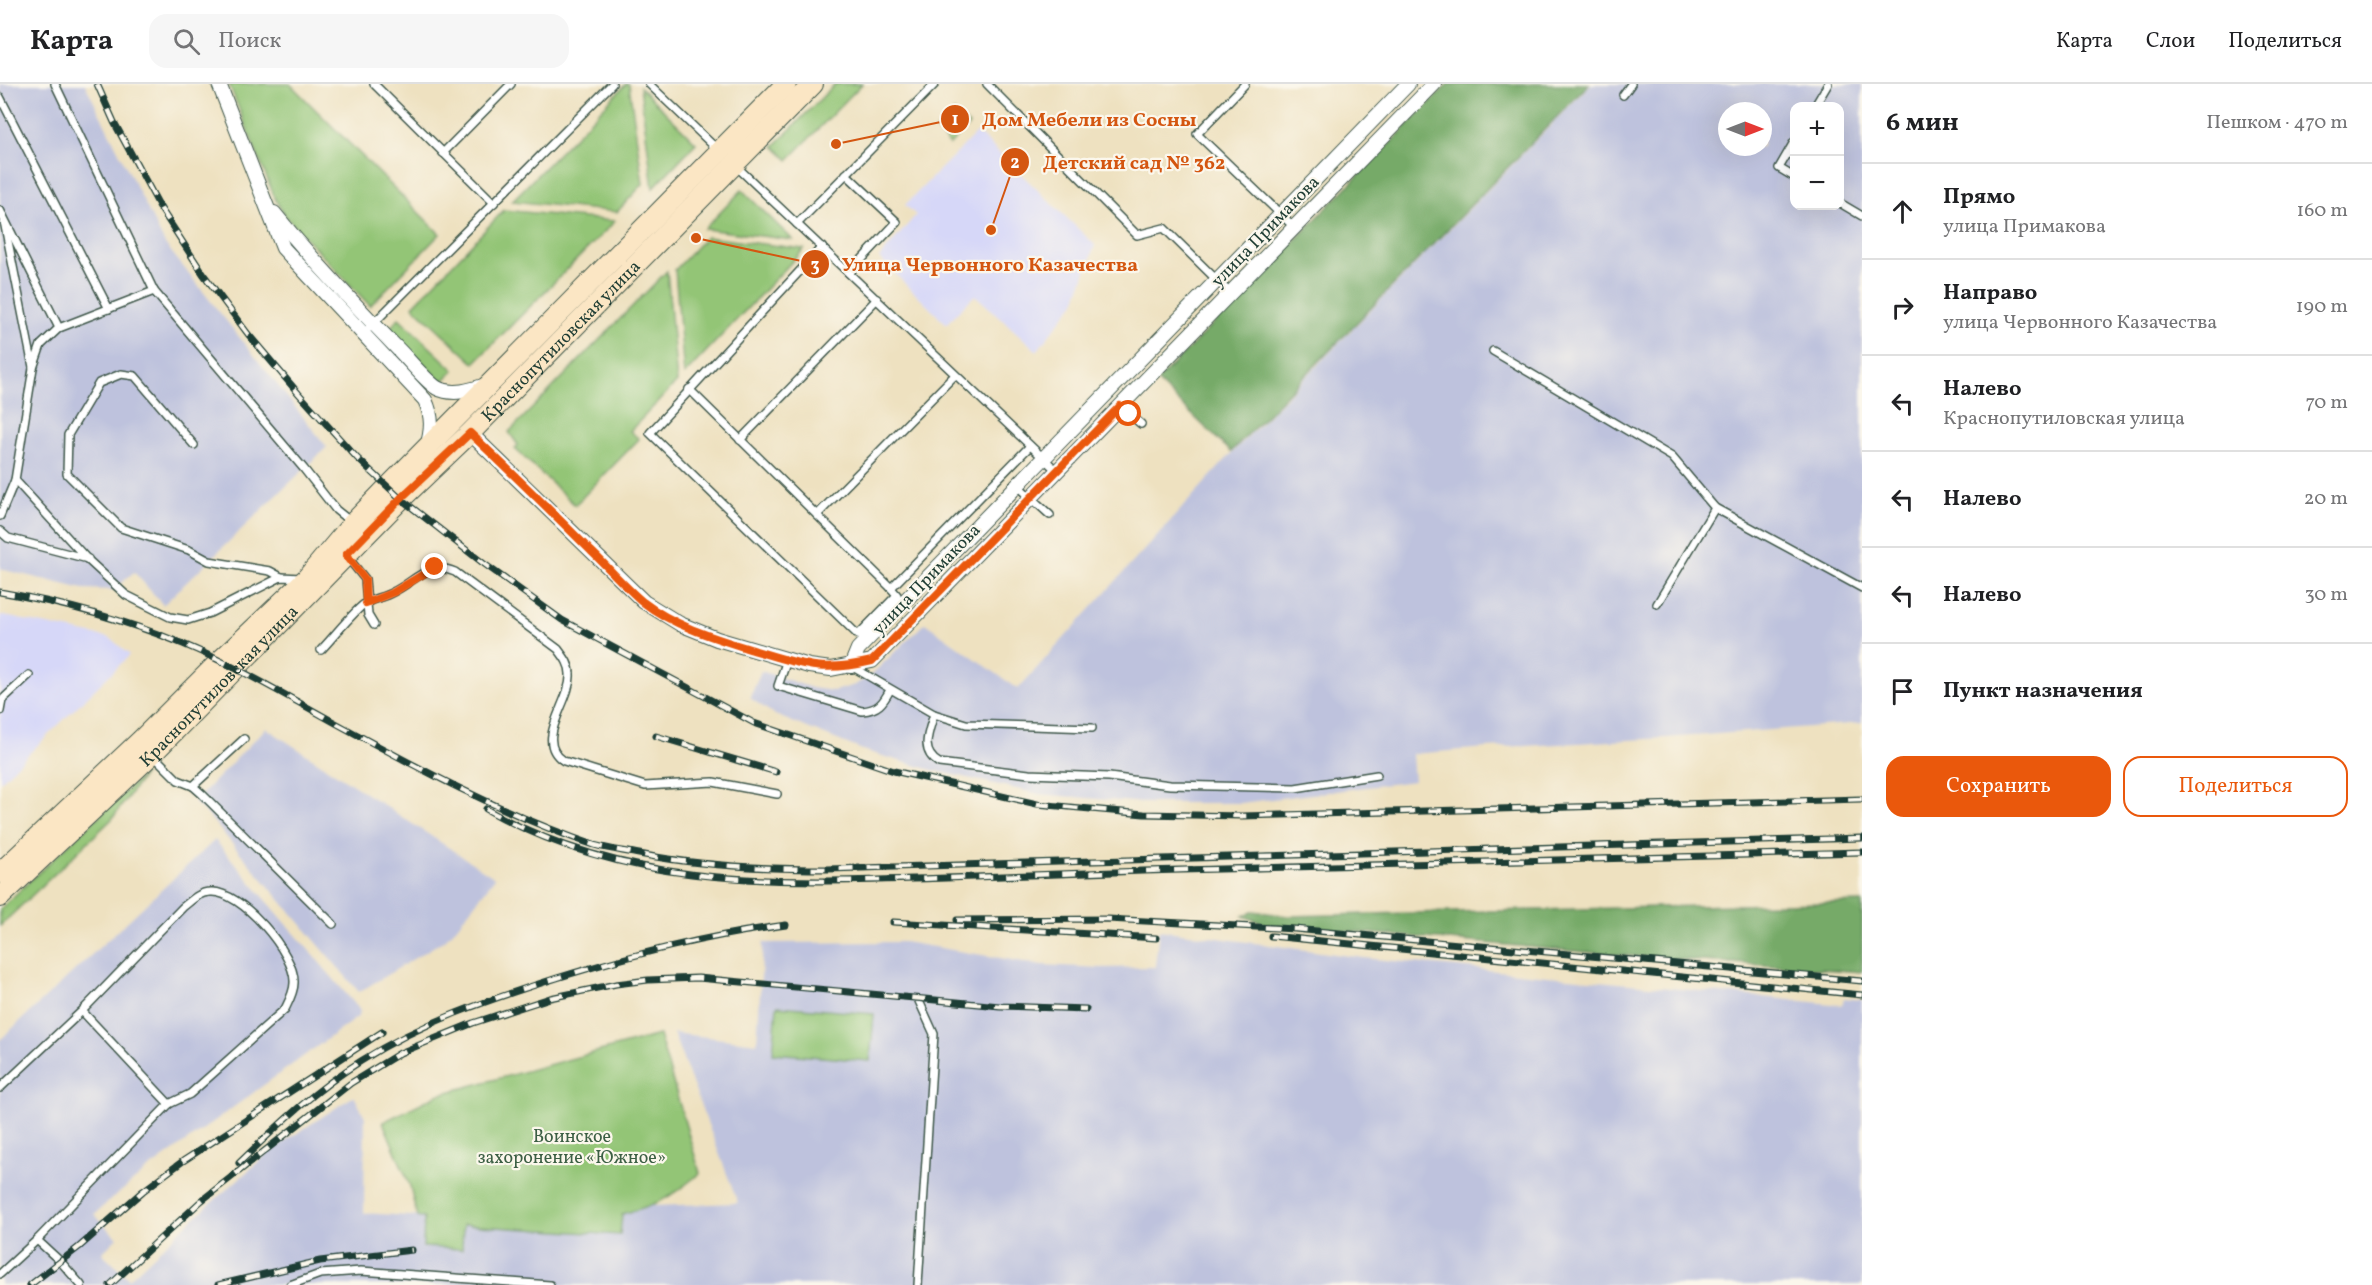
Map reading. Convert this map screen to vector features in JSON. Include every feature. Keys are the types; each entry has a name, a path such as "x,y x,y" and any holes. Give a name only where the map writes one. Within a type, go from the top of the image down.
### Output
{"main road":[{"name":"Краснопутиловская улица","path":"0,897 152,754 401,498 470,433 727,158 786,84"},
{"name":"Краснопутиловская улица","path":"0,873 306,579 353,523 491,384 727,158 813,84"}],"street":[{"path":"219,84 283,249 425,400 432,427 426,449"},
{"name":"улица Примакова","path":"851,666 858,649 1408,84"},
{"name":"улица Примакова","path":"851,666 872,661 1434,84"},
{"path":"265,203 299,244 436,387 454,392 465,392 491,384"},
{"path":"470,433 644,602 680,624 787,660 831,669 851,666"}],"lane":[{"path":"55,84 154,291 336,510 353,523"},
{"path":"374,84 494,203"},
{"path":"443,153 512,84"},
{"path":"362,334 612,84"},
{"path":"797,224 935,84"},
{"path":"987,84 1137,235 1164,228 1230,293"},
{"path":"1245,84 1197,134 1294,227"},
{"path":"1623,95 1631,84"},
{"path":"1817,102 1828,84"},
{"path":"654,86 877,299 954,376 1057,471"},
{"path":"0,97 109,309"},
{"path":"1790,149 1779,168 1790,175"},
{"path":"846,174 897,222 849,273"},
{"path":"1844,206 1862,216"},
{"path":"1,213 59,328"},
{"path":"1,213 33,368"},
{"path":"689,390 897,595 858,635 650,433 689,390 822,247"},
{"path":"0,516 15,480 33,368 41,345 59,328 154,291"},
{"path":"740,440 877,299"},
{"path":"1493,351 1672,456 1715,508 1862,588"},
{"path":"194,445 135,376 121,374 99,383 68,435 67,474 121,528 189,550 209,561 270,571 281,577 306,579"},
{"path":"818,515 954,376"},
{"path":"1120,406 1141,424"},
{"path":"891,588 1030,446"},
{"path":"15,480 88,560 126,595 170,617 188,620 210,613 281,577"},
{"path":"1017,485 1050,515"},
{"path":"1657,604 1715,508"},
{"path":"0,531 8,538 88,560"},
{"path":"346,555 365,579 368,615 374,625"},
{"path":"321,650 366,603 394,592 435,567 445,567 456,572 558,649 568,662 570,686 551,740 557,756 564,761 645,786 713,782 777,794"},
{"path":"787,660 778,686 862,711 873,710 882,704 890,690"},
{"path":"851,666 934,714 966,724 1092,728"},
{"path":"0,711 2,700 29,675"},
{"path":"934,714 926,742 927,752 931,759 939,763 1029,774 1109,777 1170,785 1295,788 1377,775"},
{"path":"193,786 244,739"},
{"path":"152,754 178,780 193,786 333,924"},
{"path":"0,1088 82,1011 183,907 198,895 211,891 223,893 236,900 267,928 287,961 295,981 285,1009 190,1094 169,1104 37,1240 0,1274"},
{"path":"918,1285 934,1034 919,1001"},
{"path":"82,1011 169,1104"},
{"path":"37,1240 81,1285"},
{"path":"290,1285 320,1274 361,1271 550,1285"}],"shaded area":[{"path":"0,84 85,84 165,244 327,447 163,605 134,572 113,590 83,589 0,569"},
{"path":"1591,84 1862,84 1862,723 1412,754 1414,781 1241,803 1145,803 1039,794 932,770 865,751 775,715 750,698 761,671 812,688 834,691 855,685 871,675 925,623 1018,689 1231,454"},
{"path":"977,132 1095,245 1075,302 1037,351 975,295 946,324 879,258 916,215 905,205"},
{"path":"0,615 110,638 130,655 0,782"},
{"path":"266,728 495,878 452,933 443,941 359,992 206,813 194,802"},
{"path":"215,840 360,1010 359,1016 147,1170 94,1214 117,1238 102,1253 129,1279 185,1226 273,1149 354,1096 365,1117 364,1213 424,1217 423,1247 463,1225 620,1235 622,1214 652,1206 738,1203 673,1033 757,1043 763,943 904,942 1042,965 1100,968 1155,967 1159,930 1364,958 1842,1005 1844,998 1862,1000 1862,1285 0,1285 0,1040"}],"green space":[{"path":"229,84 290,84 440,234 370,306 286,217 276,201"},
{"path":"626,84 629,84 643,184 617,212 512,201"},
{"path":"835,84 862,84 788,160 774,146"},
{"path":"1448,84 1589,84 1231,452 1157,381"},
{"path":"640,87 696,143 653,188"},
{"path":"954,111 969,125 950,145 936,130"},
{"path":"742,190 793,240 704,229"},
{"path":"504,210 615,221 474,363 413,306"},
{"path":"706,237 804,249 684,375 675,270"},
{"path":"667,271 677,382 630,431 639,439 575,505 515,449 518,445 509,432"},
{"path":"399,318 454,370 442,382 388,330"},
{"path":"146,772 112,819 0,926 0,909"},
{"path":"1862,902 1862,972 1643,957 1265,924 1243,916 1254,911 1287,916"},
{"path":"777,1006 874,1014 870,1061 773,1053"},
{"name":"Воинское захоронение «Южное»","path":"659,1035 700,1173 664,1199 622,1214 620,1235 463,1225 462,1249 423,1247 424,1218 417,1217 410,1186 383,1122 437,1095"}],"railway":[{"path":"97,84 114,122 161,209 204,275 248,334 357,458 401,499 483,563 562,620 754,723 894,771 1037,804 1144,814 1242,816 1862,799"},
{"path":"0,592 93,613 183,644 240,670 460,789 526,819 594,845 662,858 709,864 828,869 1862,838"},
{"path":"656,736 776,772"},
{"path":"486,809 536,834 588,853 640,866 747,879 802,881 1862,852"},
{"path":"957,920 1108,919 1295,929 1862,981"},
{"path":"893,922 1156,938"},
{"path":"239,1163 282,1122 328,1084 384,1047 432,1023 506,995 614,961 699,940 786,925"},
{"path":"1271,936 1862,995"},
{"path":"110,1285 201,1201 351,1083 400,1053 473,1023 550,998 616,984 698,978 1000,1006 1086,1009"},
{"path":"30,1285 79,1247 143,1191 183,1161 382,1032"},
{"path":"218,1285 320,1261 412,1250"}],"place":[{"name":"Дом Мебели из Сосны","path":"836,144"},
{"name":"Детский сад № 362","path":"991,230"},
{"name":"Улица Червонного Казачества","path":"696,238"}],"route":[{"path":"435,567 394,592 366,603 365,579 346,555 401,498 470,433 644,602 680,624 717,639 809,666 831,669 851,666 872,661 1120,406 1129,414"}]}
